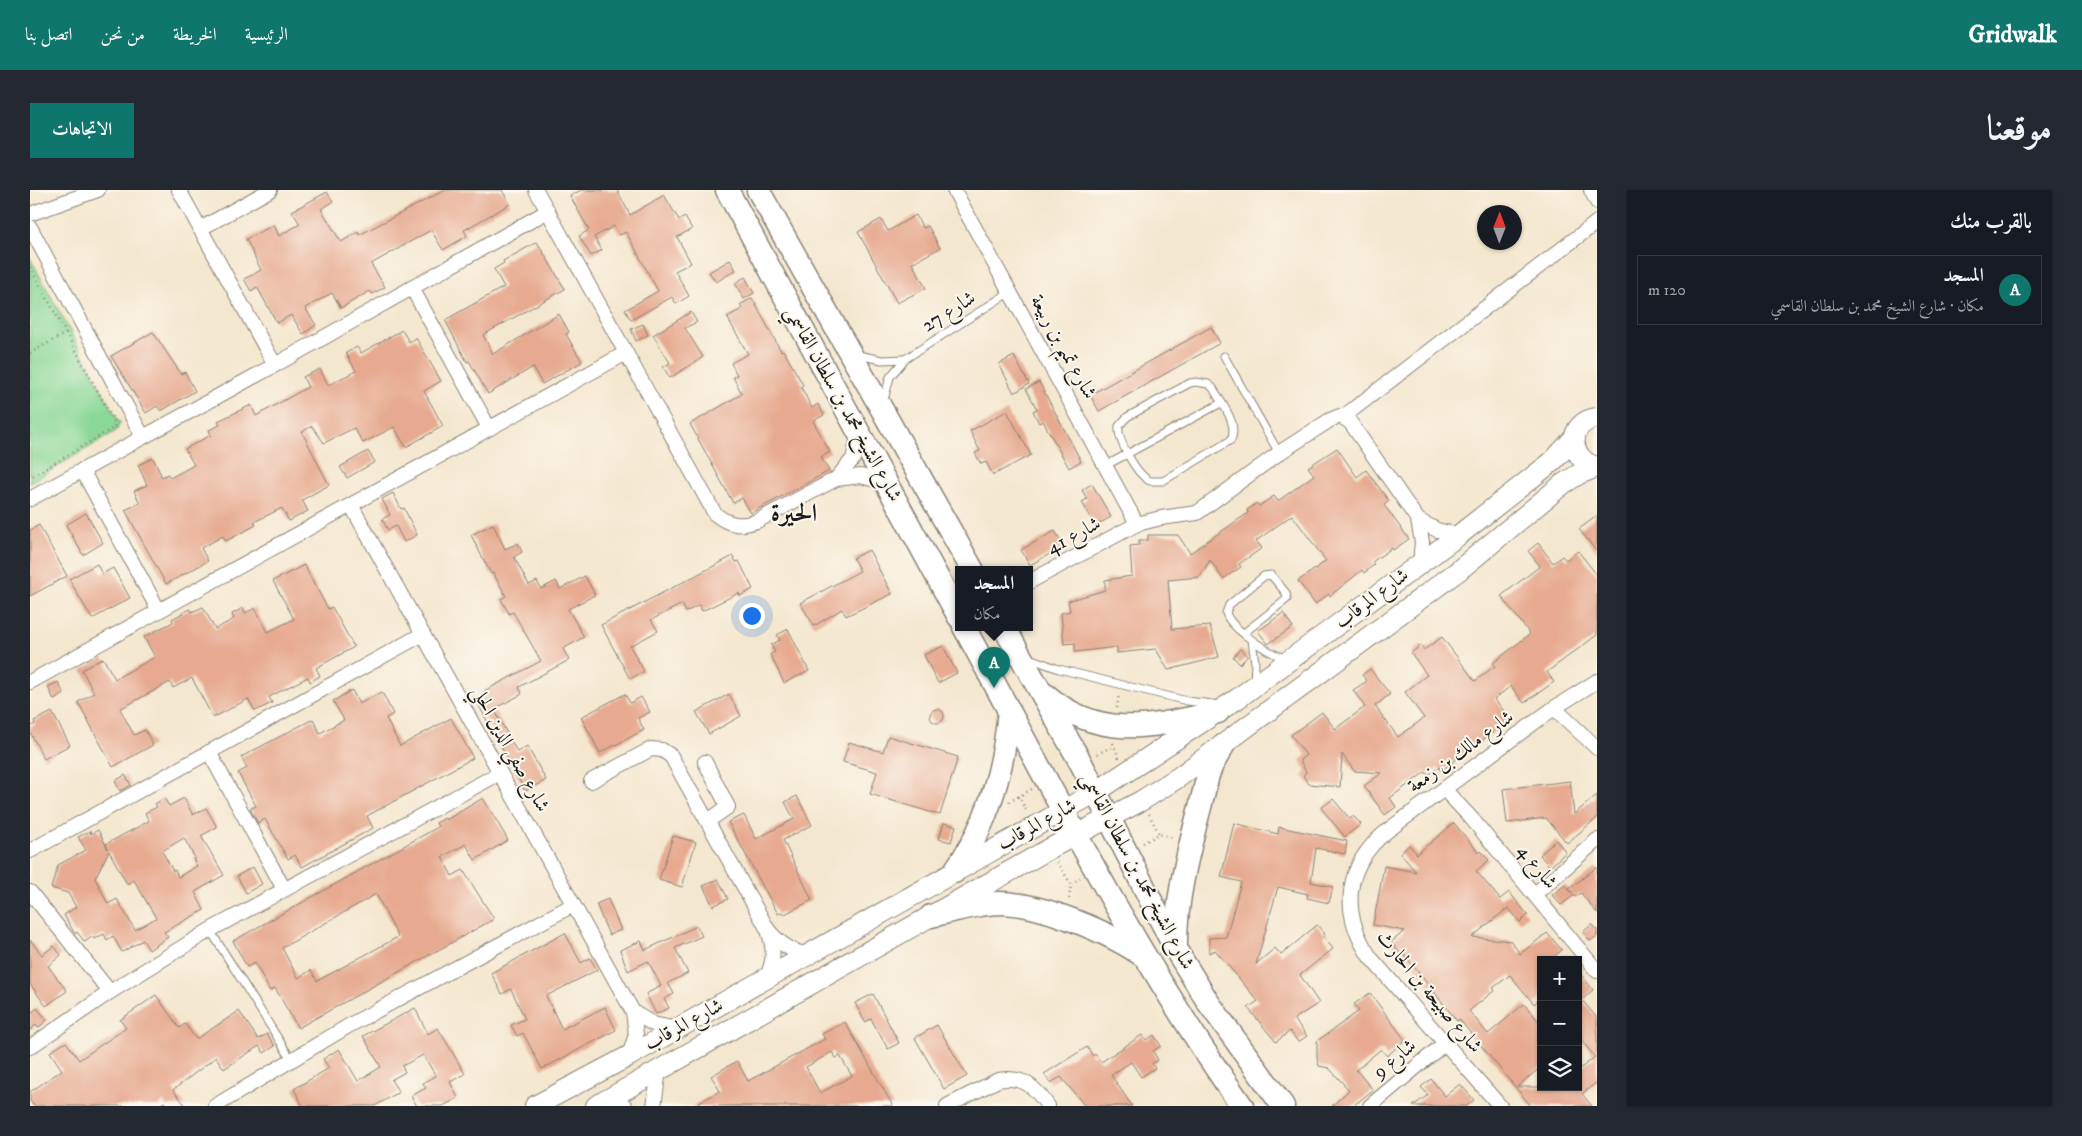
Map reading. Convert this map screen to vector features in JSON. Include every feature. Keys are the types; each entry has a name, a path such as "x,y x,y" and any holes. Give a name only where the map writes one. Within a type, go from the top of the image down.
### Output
{"main road":[{"name":"شارع الشيخ محمد بن سلطان القاسمي","path":"727,190 955,610"},
{"name":"شارع الشيخ محمد بن سلطان القاسمي","path":"758,190 970,566"},
{"name":"شارع المرقاب","path":"536,1106 629,1056 1096,792 1238,699 1553,461 1575,437 1582,425 1597,418"},
{"path":"1575,437 1574,446 1582,460 1589,465 1597,467"},
{"name":"شارع المرقاب","path":"600,1104 1077,834 1141,801 1223,746 1458,571 1563,484 1579,474 1597,467"},
{"name":"شارع الشيخ محمد بن سلطان القاسمي","path":"966,631 1148,959 1193,1034 1242,1106"},
{"name":"شارع الشيخ محمد بن سلطان القاسمي","path":"1006,631 1096,792 1176,950 1228,1030 1283,1106"},
{"path":"1039,689 1056,703 1074,714 1094,723 1116,727 1148,727 1218,712"},
{"path":"954,872 967,855 977,835 994,788 1005,744 1009,710"},
{"path":"1176,950 1176,920 1181,889 1208,776 1223,746"},
{"path":"931,916 982,905 1015,904 1066,919 1110,935 1148,959"}],"street":[{"path":"30,214 98,190"},
{"path":"179,190 275,365"},
{"path":"200,229 270,190"},
{"path":"536,190 715,514 724,521 735,525 746,525 836,479 861,476 886,483"},
{"name":"شارع تميم بن ربيعة","path":"954,190 1137,524"},
{"path":"1591,190 1597,202"},
{"path":"30,499 275,365 548,211"},
{"name":"شارع 41","path":"1033,580 1137,524 1161,518 1197,513 1279,453 1337,416 1343,417 1597,222"},
{"path":"30,227 143,437"},
{"path":"412,288 489,428"},
{"path":"30,682 626,353"},
{"path":"1343,417 1350,422 1418,520 1422,542 1420,563"},
{"path":"836,479 853,459 859,433"},
{"path":"82,470 159,611"},
{"name":"شارع صفي الدين الحلي","path":"351,505 633,1012 636,1034 629,1056"},
{"path":"1418,520 1437,530 1458,534"},
{"path":"30,851 423,634"},
{"name":"شارع مالك بن زمعة","path":"1358,865 1375,841 1554,708 1597,681"},
{"path":"1554,708 1597,748"},
{"path":"591,781 646,752 656,749 662,750 671,756 768,930 772,942 773,955 772,968 766,978"},
{"path":"209,752 284,889"},
{"path":"705,762 728,807 708,821"},
{"path":"30,1047 110,992 210,930 500,773"},
{"name":"شارع 4","path":"1444,789 1472,819 1597,971"},
{"path":"1535,894 1597,840"},
{"name":"شارع صبيحة بن الحارث","path":"1358,865 1352,883 1350,903 1352,922 1359,941 1370,957 1500,1106"},
{"path":"30,892 110,992"},
{"path":"215,1106 291,1059 400,997 573,905"},
{"path":"768,930 786,947 797,953 808,955"},
{"path":"633,1012 653,1024 677,1029"},
{"name":"شارع 9","path":"1370,1106 1445,1043"},
{"path":"654,1106 659,1070"},
{"path":"948,1106 990,1084 1007,1078 1024,1081 1032,1086 1048,1106"},
{"path":"600,1104 625,1106"}],"lane":[{"name":"شارع 27","path":"883,411 888,382 897,367 905,359 1010,292"},
{"path":"850,352 877,360 905,359"},
{"path":"1224,356 1279,453"},
{"path":"1202,382 1213,388 1234,428 1232,440 1164,480 1157,482 1144,478 1128,453 1118,432 1122,421 1190,383 1202,382"},
{"path":"1105,466 1221,403"},
{"path":"1244,633 1287,599 1286,593 1274,576 1269,574 1264,576 1229,605 1226,613 1230,620 1244,633 1252,640 1270,652 1290,659"},
{"path":"1252,640 1255,663 1253,686"},
{"path":"1018,652 1059,669 1187,701 1212,704 1238,699"},
{"path":"210,930 291,1059"}],"path":[{"path":"30,267 115,423 113,428 30,478"},
{"path":"30,353 66,333"}],"green space":[{"path":"30,258 120,423 116,431 30,483"}],"building":[{"path":"445,190 502,190 510,204 464,230 467,236 443,250 431,230 371,264 385,287 372,294 370,291 341,308 332,293 305,308 316,325 303,334 291,315 277,323 257,287 251,291 244,279 261,270 246,239 274,225 279,236 300,224 292,211 327,192 333,202 321,209 341,242 358,232 359,235"},
{"path":"581,190 617,190 630,215 664,195 679,220 685,217 692,229 677,237 691,263 675,271 689,296 676,304 672,297 631,320 625,310 658,291 626,232 620,235 614,226 594,237 602,250 591,256 579,236 589,230 570,196"},
{"path":"916,215 923,228 928,226 940,248 912,263 926,288 897,303 858,232 881,219 888,231"},
{"path":"537,242 565,289 483,335 493,354 559,314 569,332 566,334 582,362 542,384 533,367 488,394 469,361 467,362 445,320 504,287 494,269 504,263 503,261"},
{"path":"730,260 736,270 716,282 709,272"},
{"path":"745,277 754,293 744,299 735,283"},
{"path":"752,298 781,351 783,350 803,385 801,387 812,408 818,404 824,415 813,421 830,452 821,457 829,471 751,513 742,498 733,503 690,424 742,394 733,377 737,375 731,363 748,354 727,317 742,309 740,305"},
{"path":"691,312 697,322 685,328 703,357 670,378 663,367 670,363 653,335"},
{"path":"643,324 648,335 636,341 631,329"},
{"path":"1211,327 1220,343 1099,411 1090,395"},
{"path":"402,330 409,342 416,338 441,381 424,391 443,426 406,447 394,427 363,443 354,428 324,443 312,426 302,432 329,485 302,500 308,511 289,521 282,508 254,522 256,525 226,541 223,536 201,548 208,561 166,584 125,510 140,503 134,491 147,485 138,465 153,458 162,477 168,474 170,478 194,465 185,449 211,435 209,430 220,425 218,421 251,405 256,416 308,387 303,377 320,369 328,385 356,371 346,353 357,347 361,353"},
{"path":"153,332 181,374 185,372 195,391 161,411 157,406 146,413 111,356"},
{"path":"1014,356 1029,384 1014,393 999,364"},
{"path":"1039,382 1081,461 1069,468 1043,421 1039,423 1033,411 1037,409 1026,389"},
{"path":"1007,411 1031,455 993,475 986,462 981,464 975,453 980,451 970,431"},
{"path":"1337,448 1357,477 1366,470 1389,501 1384,505 1409,539 1372,562 1374,565 1364,573 1362,570 1330,596 1329,594 1315,604 1298,581 1326,561 1292,515 1256,541 1262,548 1239,564 1241,567 1223,579 1210,560 1200,577 1168,580 1172,629 1210,626 1219,657 1168,670 1156,649 1117,653 1117,647 1075,652 1075,643 1064,644 1061,613 1070,611 1068,601 1105,590 1105,580 1132,576 1130,546 1139,545 1139,540 1148,540 1148,535 1178,535 1190,553 1248,513 1247,510 1257,503 1259,506 1274,496 1278,501 1314,475 1308,467"},
{"path":"368,451 375,462 347,478 340,467"},
{"path":"1092,484 1111,517 1095,526 1082,502 1087,499 1082,490"},
{"path":"393,493 401,509 404,508 417,535 404,542 396,526 388,530 382,519 390,515 382,499"},
{"path":"86,513 103,543 83,555 66,525"},
{"path":"1597,516 1597,552 1579,529"},
{"path":"493,524 505,549 518,543 522,552 514,557 529,585 537,581 541,589 556,581 560,589 585,576 595,595 568,609 584,637 563,649 569,660 519,687 522,694 494,709 517,752 527,746 546,780 525,791 477,702 487,696 484,691 541,661 513,612 509,614 501,599 506,596 493,573 491,574 471,535"},
{"path":"39,525 67,576 30,596 30,530"},
{"path":"1055,531 1064,546 1030,565 1021,550"},
{"path":"1538,543 1553,563 1562,556 1566,560 1578,551 1597,575 1597,635 1547,672 1554,682 1524,703 1511,686 1494,699 1511,719 1441,771 1439,767 1428,775 1425,772 1390,798 1396,807 1385,815 1364,786 1382,773 1354,771 1342,754 1340,787 1309,784 1303,776 1306,772 1300,760 1306,755 1291,735 1322,712 1335,729 1365,707 1353,690 1367,681 1362,675 1370,669 1390,694 1375,706 1398,737 1424,718 1405,692 1427,675 1411,653 1421,645 1424,650 1442,637 1475,681 1495,666 1493,663 1530,634 1501,596 1540,566 1528,551"},
{"path":"869,550 892,594 846,616 842,609 814,626 800,603 860,571 853,558"},
{"path":"733,556 736,562 739,561 753,589 740,596 739,593 702,611 699,605 686,612 682,604 651,620 658,631 630,646 644,671 630,679 601,625"},
{"path":"97,564 102,574 113,568 130,598 92,619 69,579"},
{"path":"304,565 328,609 332,607 354,647 316,668 320,676 310,682 308,677 269,697 272,703 255,711 248,699 213,718 192,678 173,688 170,682 120,709 134,735 145,730 153,745 113,767 78,702 94,693 82,670 103,658 115,679 155,657 144,637 173,622 172,619 190,609 192,612 203,607 215,629 234,619 232,614 243,608 245,613 255,608 268,632 294,619 273,581"},
{"path":"1283,613 1293,627 1268,644 1258,631"},
{"path":"788,629 809,671 784,683 770,654 775,652 771,645 780,640 777,635"},
{"path":"943,646 957,673 938,683 924,655"},
{"path":"1240,649 1248,656 1240,664 1233,657"},
{"path":"58,682 64,694 54,700 48,687"},
{"path":"352,690 359,704 382,692 393,714 386,718 400,746 451,718 473,758 367,816 373,828 302,867 295,855 288,859 265,819 258,823 250,809 256,806 238,773 247,768 241,757 313,719 320,733 344,720 333,701"},
{"path":"625,694 630,703 641,697 650,712 638,718 644,730 600,753 581,717"},
{"path":"729,694 741,716 709,734 696,712"},
{"path":"937,709 942,711 944,716 942,721 937,723 932,721 930,716 932,711"},
{"path":"52,712 70,745 44,759 30,732 30,727 35,724 34,721"},
{"path":"888,736 958,757 940,815 870,794 877,772 843,762 849,742 883,752"},
{"path":"125,775 131,785 120,791 115,781"},
{"path":"1570,781 1574,814 1597,795 1597,818 1567,843 1546,818 1507,823 1503,789"},
{"path":"797,796 812,825 783,840 812,900 783,915 782,912 778,914 728,822 744,815 756,839 794,819 785,802"},
{"path":"164,798 169,806 184,798 193,815 206,808 217,827 201,836 224,875 195,892 204,910 164,932 168,937 149,950 143,940 122,952 113,936 107,940 104,934 94,939 93,936 85,942 77,932 75,934 64,915 76,907 68,893 51,888 58,865 86,850 78,837 90,831 91,834 98,830 108,849 106,844 149,821 145,813 157,807 155,804","holes":["184,838 195,858 193,859 197,866 178,877 162,851","109,851 127,884 134,880 156,918 135,930 117,899 108,904 95,878"]},
{"path":"483,798 508,840 475,860 466,844 442,857 452,876 463,870 494,919 298,1028 275,988 270,991 255,963 247,967 233,941 438,827 436,823 445,818 446,820","holes":["376,894 398,937 317,981 311,970 298,978 282,948"]},
{"path":"1333,799 1350,819 1353,816 1361,824 1345,837 1321,808"},
{"path":"944,823 956,826 951,842 939,839"},
{"path":"1234,823 1278,834 1279,827 1347,841 1345,854 1316,848 1311,882 1333,887 1329,903 1307,898 1308,894 1278,887 1256,964 1275,948 1281,955 1317,925 1325,934 1323,936 1333,949 1300,975 1319,1003 1294,1019 1307,1036 1298,1042 1290,1031 1276,1042 1248,1008 1258,1001 1215,950 1209,953 1209,938 1226,937 1241,882 1221,877"},
{"path":"1454,823 1479,853 1481,851 1489,860 1476,871 1500,899 1509,892 1528,915 1520,922 1508,908 1472,937 1511,941 1520,954 1547,933 1562,950 1555,956 1537,956 1537,1001 1534,1004 1510,975 1469,1011 1488,1034 1524,1004 1537,1019 1537,1070 1517,1087 1537,1087 1537,1091 1582,1091 1582,1067 1595,1057 1582,1041 1582,1000 1597,1018 1597,1082 1582,1094 1592,1106 1531,1106 1459,1019 1457,1021 1403,953 1401,955 1391,942 1405,931 1373,925 1384,866 1416,872 1400,853 1409,845 1417,854"},
{"path":"673,836 696,842 682,887 659,880"},
{"path":"1556,840 1566,852 1550,867 1540,855"},
{"path":"253,867 262,884 246,893 237,876"},
{"path":"1597,867 1597,913 1581,893 1575,897 1574,895 1561,905 1552,895 1565,885 1572,893 1569,889"},
{"path":"718,879 728,899 713,906 703,886"},
{"path":"608,899 621,930 609,935 596,904"},
{"path":"1592,924 1597,930 1597,936 1590,941 1583,932"},
{"path":"697,926 702,936 675,948 688,973 668,983 674,994 664,999 669,1008 656,1014 646,994 661,986 648,961 628,971 620,950 641,941 645,950"},
{"path":"565,933 581,963 590,958 597,970 546,996 562,1029 605,1007 616,1030 542,1069 523,1033 517,1036 511,1025 525,1019 511,989 502,994 491,973"},
{"path":"30,940 42,955 54,946 61,955 48,966 67,991 46,1006 30,984"},
{"path":"1582,975 1593,990 1582,1000"},
{"path":"1370,993 1405,1040 1387,1056 1381,1049 1356,1070 1373,1090 1353,1106 1332,1106 1349,1090 1329,1068 1319,1066 1317,1041 1359,1011 1354,1004"},
{"path":"873,994 899,1043 888,1049 871,1019 865,1022 855,1003"},
{"path":"156,995 179,1028 185,1024 196,1039 239,1011 258,1039 267,1034 275,1046 264,1053 259,1046 224,1069 216,1057 173,1090 186,1106 167,1106 164,1102 158,1106 34,1106 30,1101 30,1092 62,1070 50,1052 66,1042 79,1060 126,1028 120,1020"},
{"path":"37,1008 47,1020 38,1028 36,1025 30,1030 30,1014"},
{"path":"415,1008 428,1034 438,1028 465,1074 450,1082 458,1098 443,1106 417,1106 411,1096 426,1088 423,1083 436,1076 423,1055 402,1066 405,1072 391,1080 399,1092 375,1106 303,1106 294,1089 329,1068 323,1059 339,1049 358,1081 381,1067 363,1036"},
{"path":"845,1022 893,1106 692,1106 720,1091 711,1076 737,1061 748,1081 825,1039 822,1034","holes":["832,1052 836,1058 840,1056 852,1076 820,1093 806,1067"]},
{"path":"937,1025 967,1076 944,1089 915,1038"},
{"path":"1142,1035 1146,1040 1154,1035 1161,1046 1153,1051 1158,1060 1152,1064 1155,1068 1141,1077 1131,1062 1111,1075 1132,1106 1085,1106 1061,1077 1050,1083 1044,1074 1087,1047 1093,1056 1095,1054 1101,1062"},
{"path":"1431,1079 1445,1096 1460,1084 1474,1100 1467,1106 1413,1106 1428,1095 1421,1087"}],"place":[{"name":"المسجد","path":"994,688"}],"district":[{"name":"الحيرة","path":"794,513"}]}
